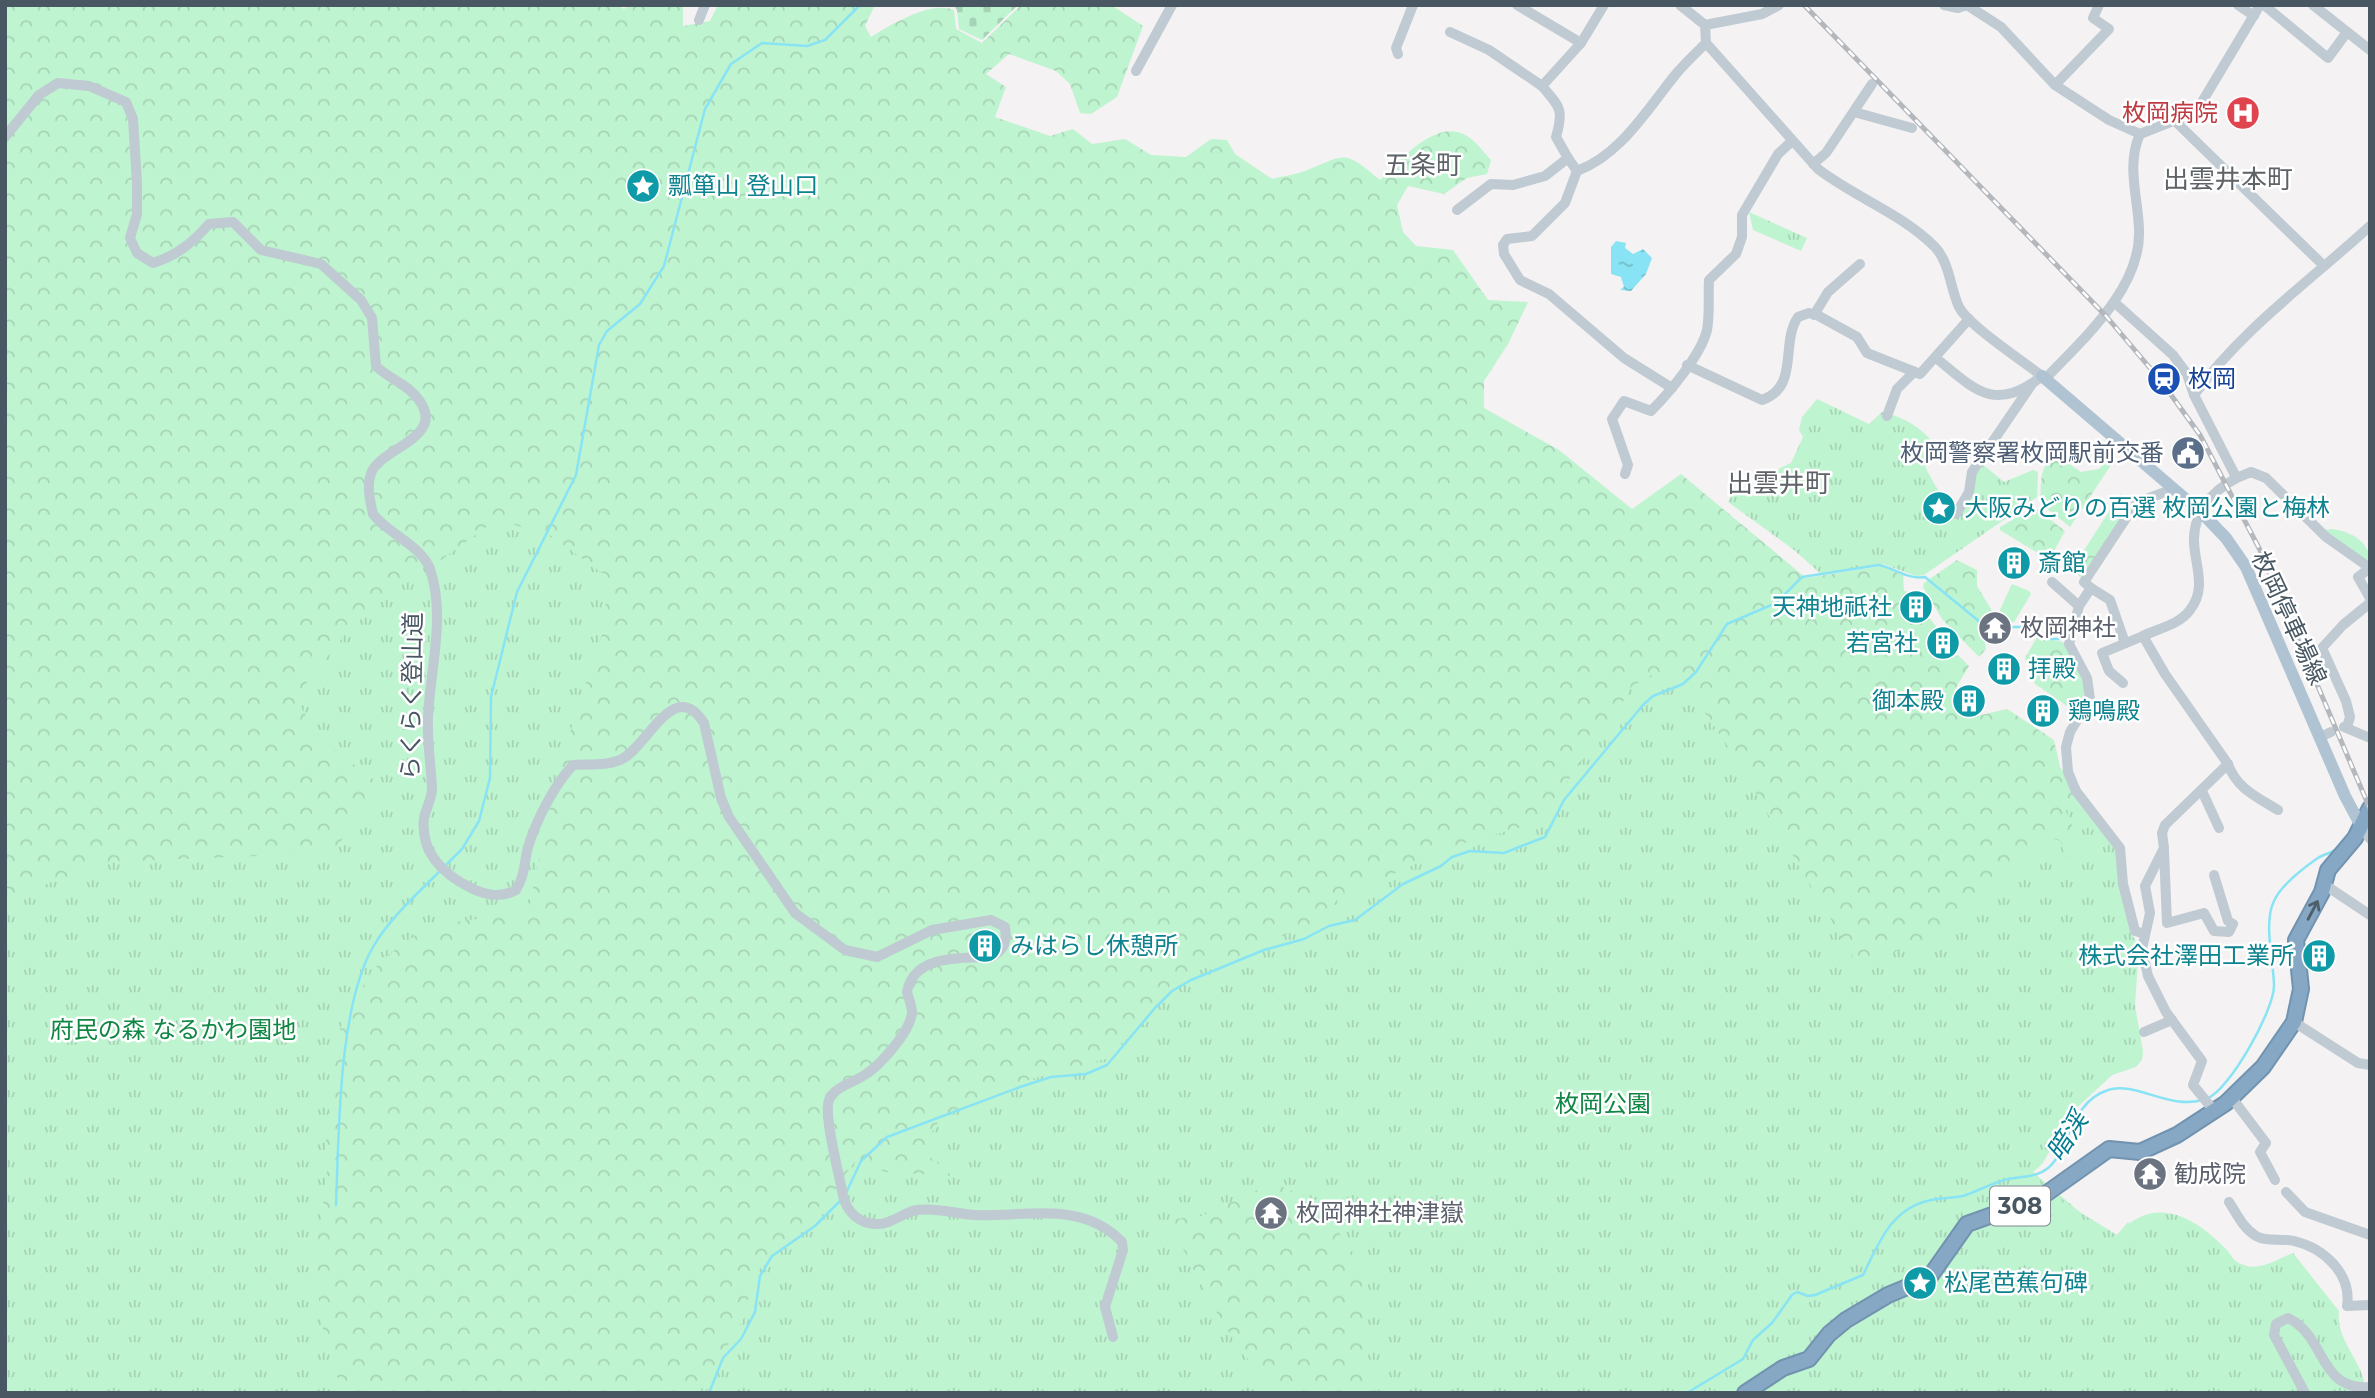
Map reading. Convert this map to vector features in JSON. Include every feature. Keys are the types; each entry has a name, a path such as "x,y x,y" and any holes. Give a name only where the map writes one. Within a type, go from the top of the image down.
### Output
{"highway":[{"name":"308","path":"1745,1393 1783,1368 1809,1359 1829,1334 1846,1320 1888,1295 1929,1278 1967,1224 2040,1198 2109,1149 2140,1152 2177,1135 2209,1103 2232,1098 2263,1067 2294,1022 2301,989 2297,940 2325,885 2328,870 2361,826 2370,808"}],"main road":[{"name":"枚岡停車場線","path":"2040,380 2202,513 2226,538 2246,567 2325,735 2361,826"}],"street":[{"path":"699,20 705,5"},
{"path":"1398,54 1396,48 1413,5"},
{"path":"1517,5 1581,43"},
{"path":"1542,86 1581,43 1604,5"},
{"path":"1679,5 1705,25 1762,14 1779,5"},
{"path":"1944,5 1958,8 1967,5 2001,27 2056,85 2109,120 2140,134"},
{"path":"2056,85 2109,29 2093,19 2099,5"},
{"path":"2238,5 2254,16"},
{"path":"1956,514 1969,492 1972,471 2040,380 2106,316 2134,262 2139,230 2135,206 2133,149 2140,134 2196,112 2262,5 2328,58 2347,32"},
{"path":"2313,5 2370,50"},
{"path":"1136,71 1167,8"},
{"path":"1705,25 1706,43 1813,164 1836,183 1885,208 1937,249 1944,260 1959,309 2040,380"},
{"path":"1450,32 1489,50 1542,86 1560,107 1561,118 1556,137 1577,171"},
{"path":"1672,388 1624,358 1549,294 1520,280 1504,254 1503,245 1507,239 1532,236 1564,203 1577,171 1590,166 1638,124 1676,73 1706,43"},
{"name":"らくらく登山道","path":"5,136 39,95 58,83 74,82 107,91 126,102 133,119 137,203 130,238 137,253 153,262 164,259 189,246 209,224 226,220 240,226 261,250 312,260 361,300 372,318 376,366 417,397 425,420 414,439 379,460 369,483 373,514 425,561 431,577 438,627 428,719 432,791 425,816 427,845 441,870 479,892 500,896 516,890 525,873 528,848 536,828 566,772 573,765 610,762 625,757 664,715 673,708 682,707 697,712 704,723 724,807 779,893 795,913 845,950 877,957 922,933 980,921 999,921 1006,927 1007,939 998,954 991,957 938,959 923,969 908,986 911,1019 885,1058 865,1075 837,1089 829,1099 828,1120 846,1208 855,1217 877,1224 924,1209 976,1215 1076,1215 1101,1223 1122,1242 1123,1250 1105,1307 1113,1337"},
{"path":"1813,164 1825,153 1872,84"},
{"path":"1854,112 1912,128"},
{"path":"2175,121 2322,264"},
{"path":"1625,474 1628,465 1612,419 1624,401 1651,411 1672,388 1687,365 1707,332 1709,280 1736,254 1742,237 1742,215 1777,154 1792,141"},
{"path":"1457,210 1491,184 1513,185 1545,176 1568,158"},
{"path":"2194,395 2219,361 2322,264 2370,226"},
{"path":"2358,237 2370,235"},
{"path":"1814,315 1828,292 1860,264"},
{"path":"2114,302 2173,355 2187,374 2194,395 2236,478"},
{"path":"1687,365 1762,400 1770,397 1787,373 1792,325 1798,317 1814,315 1857,337 1867,353 1914,372 1925,370 1969,319"},
{"path":"1936,358 1979,393 2008,394 2040,380"},
{"path":"1887,416 1898,389 1914,372"},
{"path":"2123,683 2109,671 2102,653 2177,622 2194,602 2199,593 2200,572 2194,540 2204,503 2221,486 2251,472 2259,474 2326,537 2370,568 2358,577 2370,600 2322,648 2346,701 2350,717 2345,727 2370,738"},
{"path":"2125,643 2110,600 2084,582 2136,503 2173,489"},
{"path":"2052,582 2079,606"},
{"path":"2091,587 2079,606 2069,643 2087,678 2090,698 2070,732 2066,747 2068,772 2076,791 2120,848 2123,884 2135,931 2145,934"},
{"path":"2143,636 2228,764 2232,777 2245,791 2278,810"},
{"path":"2214,875 2228,921 2233,924 2229,932 2214,931 2204,913 2167,923 2162,833 2165,825 2228,764"},
{"path":"2202,791 2219,828"},
{"path":"2361,826 2370,839"},
{"path":"2164,848 2145,886 2150,913 2142,949 2148,976 2172,1020 2202,1061 2193,1085 2209,1103"},
{"path":"2325,885 2370,915"},
{"path":"2144,1032 2172,1020"},
{"path":"2294,1022 2358,1063 2370,1065"},
{"path":"2232,1098 2266,1143 2260,1152 2275,1180"},
{"path":"2286,1192 2305,1212 2370,1235"},
{"path":"2229,1202 2245,1228 2258,1238 2293,1240 2311,1248 2333,1264 2346,1278 2347,1306 2370,1305"},
{"path":"2305,1393 2274,1335 2280,1320 2288,1318 2303,1328 2340,1382 2351,1389 2370,1387"}],"green space":[{"path":"5,5 617,5 624,9 630,5 683,5 683,26 710,21 718,5 875,5 865,26 871,37 911,15 934,8 945,8 954,10 956,29 982,43 1021,5 1111,5 1143,26 1117,97 1091,114 1080,113 1070,84 1056,71 1009,54 986,74 1006,87 995,117 1050,136 1073,129 1092,144 1125,139 1151,155 1186,157 1211,139 1227,140 1235,154 1272,179 1344,158 1359,163 1380,180 1408,153 1431,137 1443,132 1467,136 1491,160 1487,174 1467,178 1444,194 1408,186 1397,205 1403,232 1416,246 1453,250 1488,300 1528,302 1508,344 1484,381 1484,408 1559,450 1632,509 1681,474 1806,578 1881,566 1903,575 1904,591 1917,593 1927,605 1916,599 1911,607 1924,611 1942,634 1934,645 1943,655 1952,658 1958,655 1969,666 1954,691 1973,717 2007,709 2054,740 2060,767 2116,847 2127,935 2112,1075 2074,1110 2042,1164 2033,1172 2082,1214 2117,1235 2128,1222 2295,1393 5,1393"},
{"path":"953,5 1018,5 982,40 959,29 957,10"},
{"path":"1749,212 1807,238 1801,251 1753,230"},
{"path":"1817,399 1869,424 1882,412 1918,428 1935,445 1925,466 1932,480 1944,496 1962,509 1975,469 1981,463 2004,482 2033,470 2038,472 2037,497 1924,575 1916,576 1883,564 1821,574 1794,550 1728,502 1733,493 1755,496 1764,492 1780,468 1791,463 1803,437 1799,430 1802,417"},
{"path":"2059,457 2081,472 2099,469 2109,458 2113,462 2070,527 2040,503 2044,469"},
{"path":"2121,493 2123,502 2129,507 2082,578 2072,569"},
{"path":"2034,507 2065,531 2049,560 2000,530 2000,527"},
{"name":"府民の森 なるかわ園地","path":"496,520 550,535 609,578 602,634 558,769 528,912 455,922 416,935 388,955 371,972 340,1028 326,1132 327,1178 314,1263 323,1329 342,1393 5,1393 5,898 111,862 332,853 383,787 321,739 295,698 353,624 397,579 441,560"},
{"path":"2333,529 2359,539 2367,549 2370,563 2323,530"},
{"path":"1957,560 1977,570 1977,586 1994,614 1993,623 1984,636 1986,649 1979,657 1942,619 1923,587 1924,583"},
{"path":"2012,584 2031,594 2014,622 2002,623 1997,616"},
{"path":"2037,637 2063,642 2082,680 2083,705 2073,710 2035,684 2025,658"},
{"name":"枚岡公園","path":"1657,672 1669,676 1687,688 1725,742 1858,965 1875,964 1905,946 1938,941 1990,885 2021,864 2041,836 2061,841 2064,854 2069,858 2078,840 2065,809 2075,797 2116,847 2120,894 2132,935 2139,945 2135,1006 2143,1051 2142,1060 2136,1067 2112,1075 2074,1110 2042,1164 2033,1172 2062,1199 2117,1235 2143,1216 2170,1214 2197,1225 2210,1234 2237,1262 2244,1265 2266,1265 2293,1253 2339,1311 2342,1333 2361,1372 2365,1393 1381,1393 1368,1381 1362,1335 1369,1276 1338,1231 1328,1205 1272,1183 1202,1216 1165,1220 1180,1242 1225,1326 1256,1369 1279,1393 699,1393 744,1318 752,1283 769,1252 799,1228 834,1191 856,1160 885,1172 952,1176 928,1155 927,1140 941,1118 1028,1080 1106,1059 1136,1029 1170,986 1191,973 1239,957 1263,943 1317,923 1338,899 1457,845 1537,823 1612,720 1632,686"}],"water":[{"path":"1616,241 1626,243 1625,248 1633,254 1643,249 1652,258 1646,274 1631,291 1620,290 1624,287 1621,277 1611,274 1611,247"}],"waterway":[{"path":"445,866 462,849 479,821 490,778 491,697 517,592 576,475 599,345 607,331 640,304 664,266 705,109 731,64 762,43 807,46 825,40 860,5"},
{"path":"846,1193 861,1161 887,1137 1020,1087 1051,1077 1086,1074 1107,1065 1155,1008 1172,991 1191,980 1264,950 1304,939 1329,926 1355,920 1403,884 1441,866 1452,857 1470,851 1504,853 1545,837 1564,800 1643,705 1653,696 1683,684 1696,672 1727,624 1776,603 1802,577 1879,565 1907,575 1925,577 1986,627 2021,627 2047,639 2062,639"},
{"name":"暗渓","path":"2208,1098 2217,1092 2239,1065 2267,1012 2274,986 2269,920 2274,901 2281,889 2298,873 2318,858 2338,848"},
{"path":"336,1205 342,1072 353,1003 361,973 373,947 387,927 440,871"},
{"name":"暗渓","path":"1687,1393 1743,1359 1753,1340 1772,1323 1792,1295 1797,1292 1808,1296 1815,1295 1863,1275 1888,1228 1917,1204 1963,1196 2008,1179 2034,1175 2048,1168 2061,1150 2078,1115 2095,1096 2118,1088 2178,1101 2202,1100"},
{"path":"709,1393 723,1358 741,1339 755,1312 760,1276 772,1256 815,1226 840,1201"}],"railway":[{"path":"1804,5 2106,316 2161,381 2200,435 2260,550 2370,809"}],"place":[{"name":"枚岡病院","path":"2243,113"},
{"name":"瓢箪山 登山口","path":"643,186"},
{"name":"枚岡","path":"2164,379"},
{"name":"枚岡警察署枚岡駅前交番","path":"2188,453"},
{"name":"大阪みどりの百選 枚岡公園と梅林","path":"1939,508"},
{"name":"斎館","path":"2014,563"},
{"name":"天神地祇社","path":"1916,607"},
{"name":"枚岡神社","path":"1995,628"},
{"name":"若宮社","path":"1943,643"},
{"name":"拝殿","path":"2004,669"},
{"name":"御本殿","path":"1969,701"},
{"name":"鶏鳴殿","path":"2043,711"},
{"name":"みはらし休憩所","path":"985,946"},
{"name":"株式会社澤田工業所","path":"2319,956"},
{"name":"勧成院","path":"2150,1174"},
{"name":"枚岡神社神津嶽","path":"1271,1213"},
{"name":"松尾芭蕉句碑","path":"1920,1283"}],"district":[{"name":"五条町","path":"1423,165"},
{"name":"出雲井本町","path":"2228,179"},
{"name":"出雲井町","path":"1779,483"}]}
